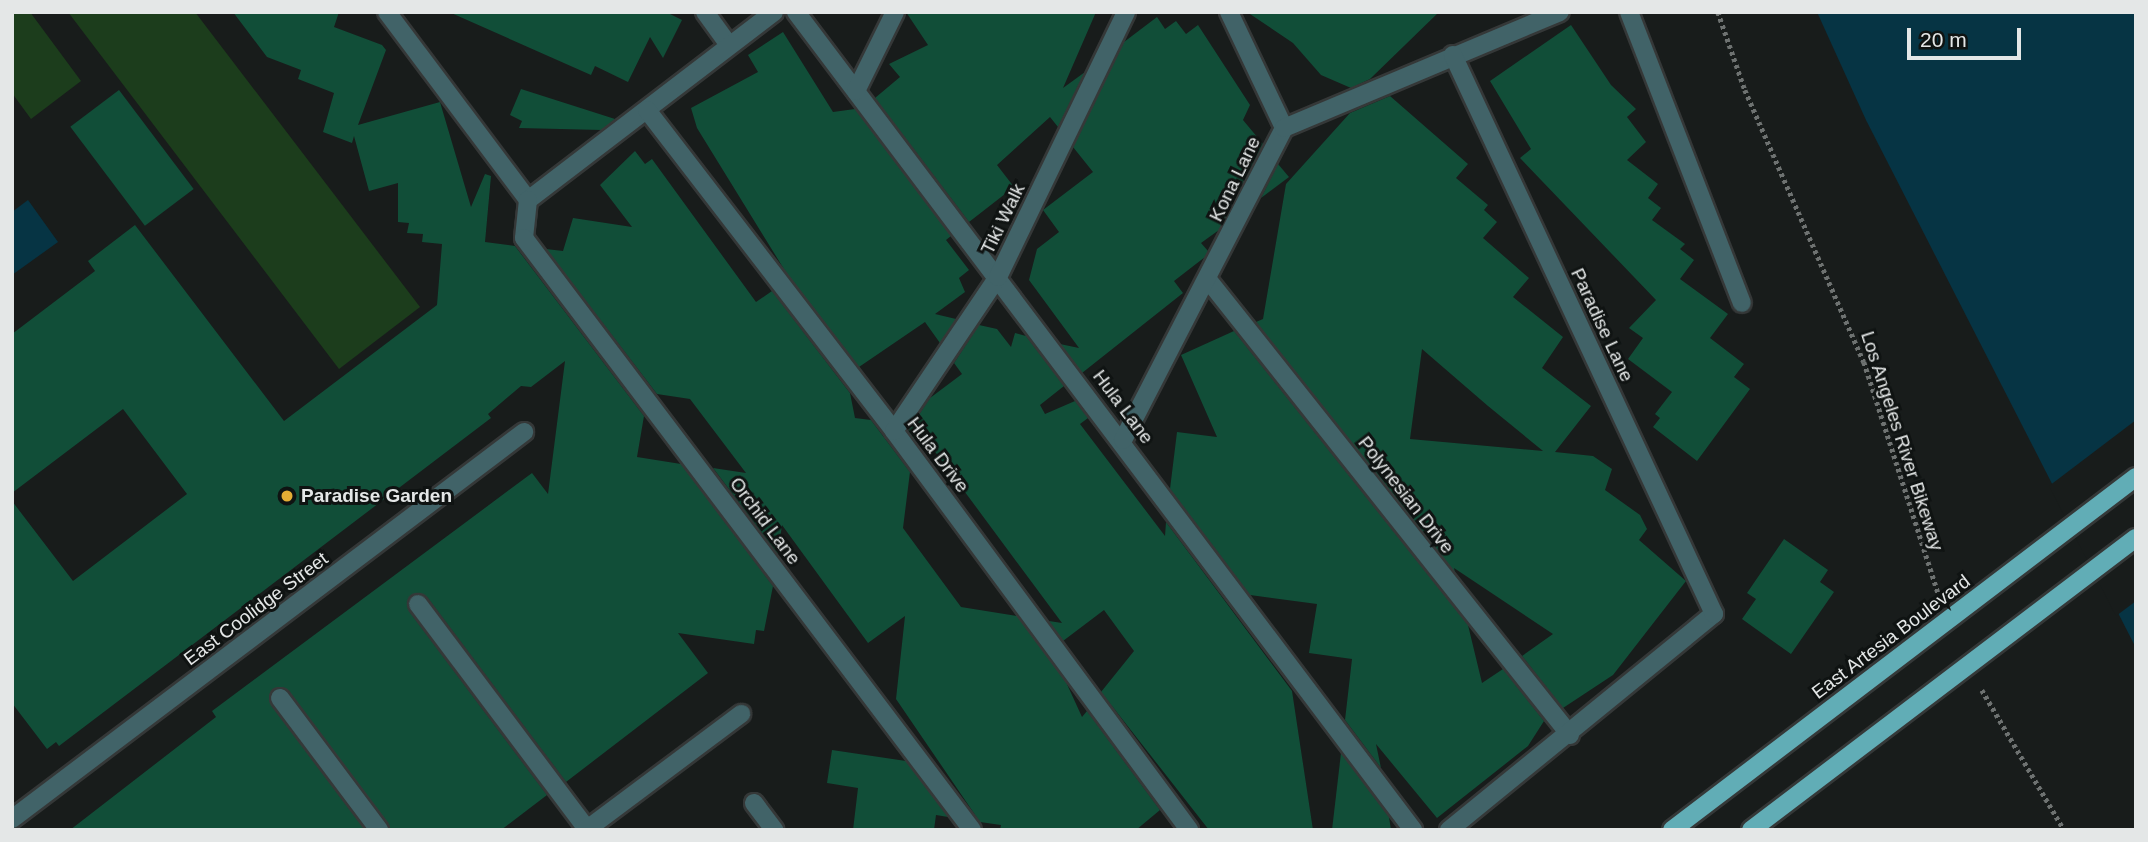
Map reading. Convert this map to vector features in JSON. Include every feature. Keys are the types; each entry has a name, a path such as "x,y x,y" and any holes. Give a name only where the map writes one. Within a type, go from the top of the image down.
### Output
{"main road":[{"name":"East Artesia Boulevard","path":"1672,830 2136,477"},
{"path":"1751,830 2136,538"}],"street":[{"path":"387,12 528,200 774,12"},
{"path":"705,12 729,45"},
{"name":"Hula Lane","path":"796,12 1123,440 1413,830"},
{"path":"856,91 895,12"},
{"name":"Tiki Walk","path":"894,430 998,277 1126,12"},
{"path":"1230,12 1284,128"},
{"name":"Kona Lane","path":"1123,440 1209,281 1284,128 1560,12"},
{"path":"1629,12 1742,303"},
{"name":"Paradise Lane","path":"1453,55 1714,614 1570,735"},
{"name":"Hula Drive","path":"648,110 894,430 1189,830"},
{"name":"Orchid Lane","path":"528,200 524,238 972,830"},
{"name":"Polynesian Drive","path":"1209,281 1570,735"},
{"name":"East Coolidge Street","path":"12,821 524,432"},
{"path":"418,604 587,829 741,714"},
{"path":"280,698 379,830"},
{"path":"1449,830 1570,735"},
{"path":"754,803 774,830"},
{"path":"12,821 19,830"}],"path":[{"name":"Los Angeles River Bikeway","path":"1718,12 1745,90 1864,362 1939,596"},
{"path":"1979,684 2064,830"}],"green space":[{"path":"12,12 30,12 81,81 31,119 12,93"},
{"path":"68,12 195,12 420,307 339,369"}],"water":[{"path":"1817,12 2136,12 2136,648 1866,120"},
{"path":"28,200 58,242 12,275 12,212"}],"pier":[{"path":"2136,420 2136,601 2116,616 2049,486"}],"building":[{"path":"233,12 339,12 334,27 382,45 386,50 358,125 440,102 471,207 485,174 491,176 485,242 515,246 644,416 637,457 681,464 773,586 764,631 756,630 754,644 678,633 708,673 566,782 427,597 411,595 409,611 547,795 501,830 390,830 289,691 279,687 270,693 271,705 365,830 70,830 216,717 212,711 532,473 548,494 565,361 531,387 521,386 488,414 491,418 59,746 56,742 47,749 12,703 12,501 73,581 187,494 123,409 12,493 12,334 95,271 88,261 135,225 284,421 437,305 442,244 422,242 423,234 407,233 409,223 398,222 398,183 369,191 354,136 352,143 323,132 334,93 298,79 301,70 267,57"},
{"path":"449,12 666,12 682,20 663,58 650,37 628,82 595,66 591,75"},
{"path":"906,12 1096,12 1063,88 1085,72 1058,127 1050,117 997,165 1014,187 969,222 875,98 900,77 889,64 928,45"},
{"path":"1247,12 1439,12 1370,79 1351,88 1321,75 1293,43"},
{"path":"1157,17 1165,29 1176,21 1186,34 1198,25 1250,105 1243,120 1263,144 1219,230 1201,243 1208,251 1205,257 1174,281 1183,293 1082,373 1060,344 1079,348 1029,280 1037,249 1059,232 1043,210 1093,172 1073,147 1124,42"},
{"path":"1571,25 1611,85 1636,109 1627,117 1646,142 1627,160 1658,184 1648,198 1661,208 1652,220 1685,244 1680,249 1694,260 1680,279 1728,314 1710,338 1744,364 1734,377 1750,389 1697,461 1653,427 1660,418 1655,414 1672,392 1628,359 1643,338 1629,328 1656,300 1520,158 1531,149 1490,81"},
{"path":"783,32 833,112 855,109 951,236 946,240 969,270 959,278 965,292 935,314 956,319 940,343 925,322 859,367 787,274 697,128 691,108 758,72 748,55"},
{"path":"521,89 615,119 602,130 519,128 522,121 510,115"},
{"path":"119,90 194,189 145,226 70,127"},
{"path":"1390,96 1468,164 1456,178 1488,205 1484,210 1497,222 1483,238 1529,278 1513,297 1563,337 1542,368 1591,406 1555,452 1593,456 1612,469 1605,490 1640,515 1647,529 1639,540 1686,581 1613,675 1563,708 1522,656 1553,634 1454,568 1455,573 1256,322 1263,319 1286,184 1350,113","holes":["1422,349 1543,451 1410,439"]},
{"path":"635,151 645,164 652,159 756,302 772,291 850,393 855,418 871,420 910,472 903,528 961,607 1017,616 1066,682 1082,717 1087,711 1160,810 1136,830 1000,830 1001,825 980,822 896,699 905,616 868,643 782,525 778,554 713,468 746,473 690,399 657,394 546,249 563,251 573,218 632,227 600,185"},
{"path":"1278,164 1289,177 1261,198"},
{"path":"979,325 997,329 1011,347 1015,333 1026,336 1064,386 1040,405 1045,414 1075,401 1088,418 1080,424 1165,536 1166,522 1292,691 1313,830 1209,830 1101,692 1134,651 1104,610 1063,641 1049,621 1062,623 916,426 914,439 908,431 930,398 962,374 954,363"},
{"path":"1234,331 1468,625 1482,683 1503,669 1544,721 1528,746 1437,818 1376,744 1381,768 1345,720 1352,659 1309,653 1317,604 1250,595 1170,489 1177,432 1217,437 1181,355"},
{"path":"1784,539 1828,570 1820,582 1834,592 1791,654 1742,619 1756,599 1747,593"},
{"path":"832,750 906,761 948,817 936,815 934,830 853,830 858,788 827,783"},
{"path":"1341,753 1389,817 1391,830 1332,830"}],"place":[{"name":"Paradise Garden","path":"287,496"}]}
